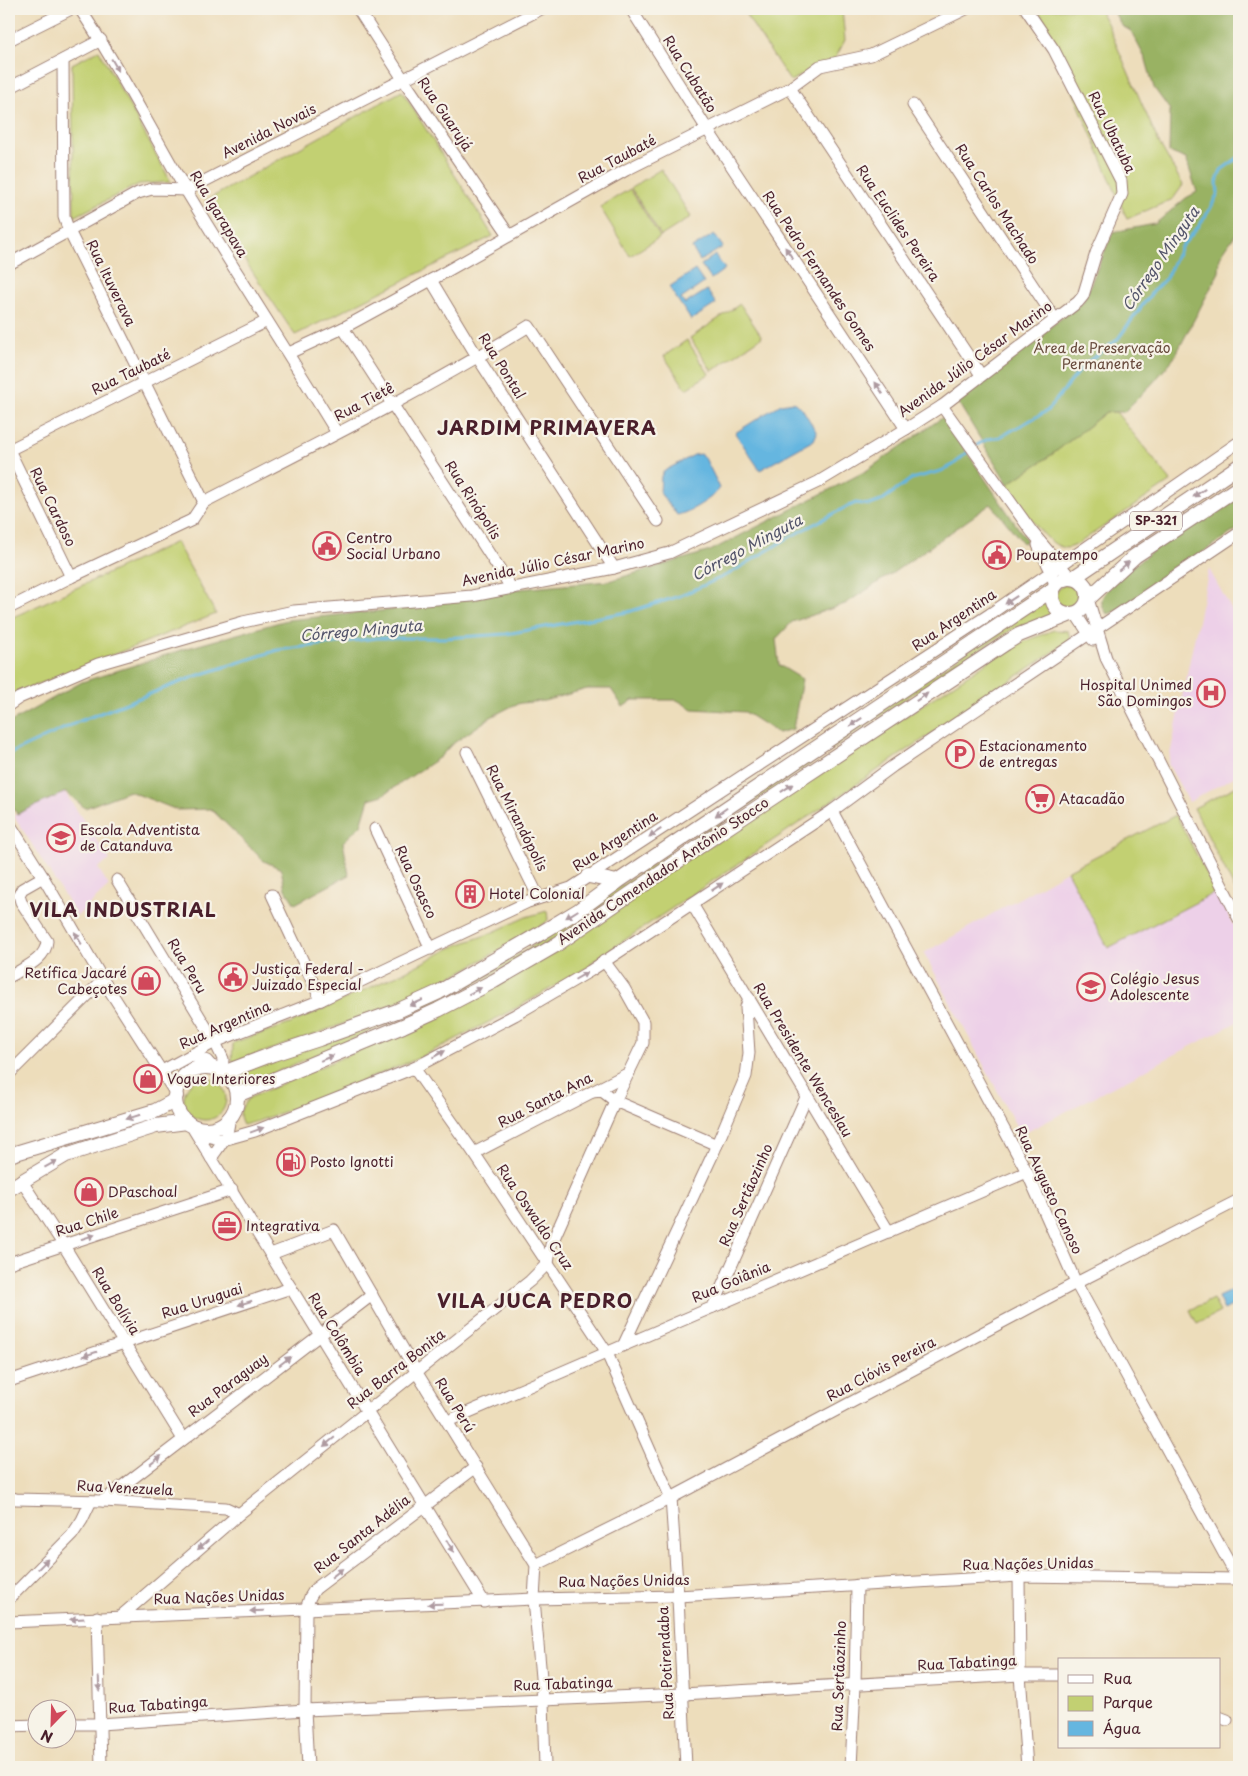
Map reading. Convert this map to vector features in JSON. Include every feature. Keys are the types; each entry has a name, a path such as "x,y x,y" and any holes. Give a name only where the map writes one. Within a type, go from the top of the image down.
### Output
{"main road":[{"name":"SP-321","path":"1072,577 1239,466"},
{"name":"SP-321","path":"1088,599 1135,556 1239,487"},
{"path":"1072,577 1084,584 1088,591 1088,599 1083,608 1073,614 1061,612 1054,605 1052,595 1053,583 1072,577"},
{"name":"Avenida Comendador Antônio Stocco","path":"219,1071 319,1040 397,1011 439,992 572,914 1053,583"},
{"name":"Avenida Comendador Antônio Stocco","path":"237,1095 403,1026 494,981 556,944 1006,642 1073,614"},
{"path":"589,876 617,882"},
{"path":"9,1155 155,1111 172,1102 181,1081 186,1075 199,1069 219,1071 231,1080 237,1095 235,1111 229,1120 218,1127 211,1129 191,1125 156,1126 66,1155 9,1188"},
{"path":"176,1095 178,1112 191,1125"}],"street":[{"path":"9,40 71,9"},
{"name":"Rua Igarapava","path":"80,9 101,40 186,190 337,433"},
{"name":"Rua Guarujá","path":"358,9 509,235"},
{"name":"Avenida Novais","path":"9,264 138,193 152,189 186,190 540,9"},
{"name":"Rua Cubatão","path":"631,9 707,129"},
{"name":"Rua Taubaté","path":"289,353 343,328 626,170 790,88 820,66 871,56 966,9"},
{"name":"Rua Ubatuba","path":"1026,9 1054,50 1121,181 1122,194 1096,253 1083,296 1078,302"},
{"path":"9,88 101,40"},
{"name":"Rua Ituverava","path":"62,60 64,217 69,231 204,502"},
{"name":"Rua Euclides Pereira","path":"790,88 981,375"},
{"name":"Rua Carlos Machado","path":"913,105 1055,319"},
{"name":"Rua Pedro Fernandes Gomes","path":"707,129 906,428"},
{"name":"Rua Pontal","path":"431,280 478,358 614,568"},
{"name":"Avenida Júlio César Marino","path":"9,705 19,698 98,664 243,622 294,611 472,596 614,568 670,553 818,482 942,406 1078,302"},
{"name":"Rua Taubaté","path":"9,450 267,321"},
{"name":"Rua Tietê","path":"9,608 192,520 204,502 478,358 529,326 658,521"},
{"name":"Rua Rinópolis","path":"343,328 512,589"},
{"path":"942,406 1032,532 1072,577"},
{"name":"Rua Argentina","path":"162,1071 215,1042 321,1000 528,902 572,888 743,777 1053,583 1062,566 1239,442"},
{"name":"Rua Cardoso","path":"9,450 71,577"},
{"path":"1032,532 1053,583"},
{"path":"191,1125 206,1136 223,1140 255,1130 414,1068 515,1015 604,962 832,811 893,766 1239,533"},
{"path":"1088,599 1092,631 1239,919"},
{"path":"1073,614 1092,631"},
{"name":"Rua Mirandópolis","path":"467,752 539,898"},
{"name":"Rua Augusto Canoso","path":"832,811 1026,1172 1076,1283 1239,1579"},
{"path":"9,823 43,877 102,980 176,1095"},
{"name":"Rua Osasco","path":"375,829 431,949"},
{"path":"9,977 42,956 47,949 47,941 20,902 18,895 22,889 43,877"},
{"name":"Rua Peru","path":"117,880 215,1042 224,1059 219,1071"},
{"path":"272,895 321,1000"},
{"name":"Rua Presidente Wenceslau","path":"692,904 889,1232"},
{"path":"548,1263 551,1245 643,1043 643,1022 624,988 604,962"},
{"path":"9,1074 102,980"},
{"path":"624,1344 717,1145 746,1076 748,1053 746,1007 749,998"},
{"path":"191,1056 207,1060 219,1071"},
{"name":"Rua Oswaldo Cruz","path":"414,1068 474,1153 606,1352 671,1498"},
{"name":"Rua Santa Ana","path":"474,1153 629,1073"},
{"path":"592,1092 602,1092 615,1101 717,1145"},
{"name":"Rua Sertãozinho","path":"713,1307 806,1095"},
{"path":"211,1158 223,1140 229,1126 229,1120"},
{"name":"Rua Colômbia","path":"191,1125 484,1602"},
{"name":"Rua Goiânia","path":"448,1420 1026,1172"},
{"name":"Rua Bolívia","path":"21,1180 64,1245 183,1439"},
{"name":"Rua Chile","path":"9,1263 232,1190"},
{"name":"Rua Clóvis Pereira","path":"536,1565 671,1498 1076,1283 1239,1200"},
{"name":"Rua Perú","path":"271,1254 334,1230 417,1373 448,1420 536,1565"},
{"name":"Rua Barra Bonita","path":"121,1616 239,1514 417,1373 530,1281 548,1263"},
{"name":"Rua Uruguai","path":"9,1381 291,1288"},
{"name":"Rua Paraguay","path":"103,1500 319,1334 372,1296"},
{"name":"Rua Santa Adélia","path":"308,1767 305,1710 306,1609 310,1597 315,1589 476,1467"},
{"name":"Rua Venezuela","path":"9,1497 16,1499 103,1500 226,1508 239,1514"},
{"name":"Rua Potirendaba","path":"671,1498 678,1596 686,1767"},
{"path":"9,1599 72,1535 82,1520 91,1500"},
{"path":"536,1565 534,1599 543,1700 545,1767"},
{"path":"1019,1576 1020,1674 1027,1767"},
{"name":"Rua Nações Unidas","path":"9,1622 534,1599 678,1596 1019,1576 1239,1579"},
{"name":"Rua Sertãozinho","path":"851,1767 857,1586"},
{"path":"97,1617 101,1767"},
{"name":"Rua Tabatinga","path":"78,1724 305,1710 855,1685 1020,1674 1058,1675"},
{"path":"9,1726 28,1725"}],"shaded area":[{"name":"Hospital Unimed São Domingos","path":"1209,569 1239,623 1239,774 1189,802 1168,764"},
{"name":"Escola Adventista de Catanduva","path":"64,791 110,860 98,868 109,886 77,916 14,816"},
{"name":"Colégio Jesus Adolescente","path":"1067,871 1108,948 1216,892 1239,934 1239,1021 1021,1135 924,953"}],"green space":[{"path":"742,9 842,9 845,40 835,59 790,81"},
{"path":"1038,9 1099,9 1107,23 1158,141 1183,185 1173,199 1127,219"},
{"name":"Área de Preservação Permanente","path":"1112,9 1239,9 1239,229 1220,257 1219,272 1174,358 1152,384 1124,412 1106,412 1054,453 1008,484 956,399 1083,302 1113,232 1155,224 1186,198 1197,192 1186,159 1169,152 1170,110 1154,88 1146,60 1131,31 1122,26"},
{"path":"99,50 171,182 139,184 74,217 72,64"},
{"path":"402,91 493,236 295,335 205,201"},
{"path":"661,169 691,217 661,236 631,188"},
{"path":"630,189 660,237 630,256 600,207"},
{"path":"740,304 762,337 712,371 690,338"},
{"path":"687,340 709,374 686,389 664,356"},
{"path":"1106,412 1116,412 1171,481 1076,545 1065,548 1057,545 1041,531 1025,511 1008,484 1054,453"},
{"path":"943,417 1027,541 1023,543 991,504 845,604 792,622 776,639 779,665 802,679 793,729 778,733 745,712 692,709 677,700 633,700 623,707 611,689 587,689 544,701 514,705 491,717 451,745 440,757 383,795 369,799 361,825 343,842 349,875 295,904 285,889 281,869 264,861 211,809 177,810 129,791 85,808 66,792 17,814 9,801 9,723 82,682 188,648 287,620 411,608 497,591 609,581 710,551 866,471"},
{"path":"1239,491 1239,528 1114,612 1107,614 1102,605 1102,599 1108,589 1141,560"},
{"path":"176,542 216,614 9,696 9,619"},
{"path":"1067,585 1075,588 1078,596 1075,604 1067,607 1059,604 1056,596 1059,588"},
{"path":"1047,598 1055,613 1009,631 971,654 544,945 456,994 242,1087 236,1071 494,968 525,951"},
{"path":"1054,630 1068,631 1070,638 1068,642 592,962 590,966 518,1007 419,1058 316,1100 243,1125 240,1117 241,1111 249,1098 401,1032 708,847 1010,647"},
{"path":"1239,785 1239,898 1194,808"},
{"path":"1176,815 1216,892 1108,948 1067,871"},
{"path":"547,911 548,920 545,923 435,985 386,1007 336,1026 235,1062 232,1060 233,1044 235,1042 290,1024 404,972 455,946 489,934 526,917"},
{"path":"205,1078 220,1084 226,1099 220,1114 205,1120 190,1114 184,1099 190,1084"},
{"path":"1213,1299 1220,1312 1197,1324 1190,1310"}],"water":[{"path":"714,234 723,247 700,261 692,248"},
{"path":"715,255 725,269 711,279 701,265"},
{"path":"695,270 704,283 681,299 685,304 707,290 716,304 691,320 669,287"},
{"path":"793,402 802,408 817,433 814,440 760,470 735,433 781,404"},
{"path":"700,454 705,458 720,488 700,504 677,515 660,493 661,476 664,471 694,455"},
{"path":"1235,1289 1239,1302 1224,1310 1218,1297"}],"waterway":[{"name":"Córrego Minguta","path":"975,446 988,439 1000,437 1047,411 1086,363 1117,340 1153,291 1166,278 1181,247 1199,226 1210,209 1218,193 1217,182 1221,170 1239,157"},
{"name":"Córrego Minguta","path":"9,754 80,721 196,676 278,650 377,638 444,638 506,634 628,612 680,596 729,574 788,538 846,507 856,503 870,505 881,501 911,479 941,471 953,465 970,450"}],"place":[{"name":"Centro Social Urbano","path":"327,546"},
{"name":"Poupatempo","path":"997,555"},
{"name":"Hospital Unimed São Domingos","path":"1211,693"},
{"name":"Estacionamento de entregas","path":"960,754"},
{"name":"Atacadão","path":"1040,799"},
{"name":"Escola Adventista de Catanduva","path":"61,838"},
{"name":"Hotel Colonial","path":"470,894"},
{"name":"Justiça Federal - Juizado Especial","path":"233,977"},
{"name":"Retífica Jacaré Cabeçotes","path":"146,981"},
{"name":"Colégio Jesus Adolescente","path":"1091,987"},
{"name":"Vogue Interiores","path":"148,1079"},
{"name":"Posto Ignotti","path":"291,1162"},
{"name":"DPaschoal","path":"89,1192"},
{"name":"Integrativa","path":"227,1226"}],"district":[{"name":"JARDIM PRIMAVERA","path":"547,428"},
{"name":"VILA INDUSTRIAL","path":"123,910"},
{"name":"VILA JUCA PEDRO","path":"535,1301"}]}
